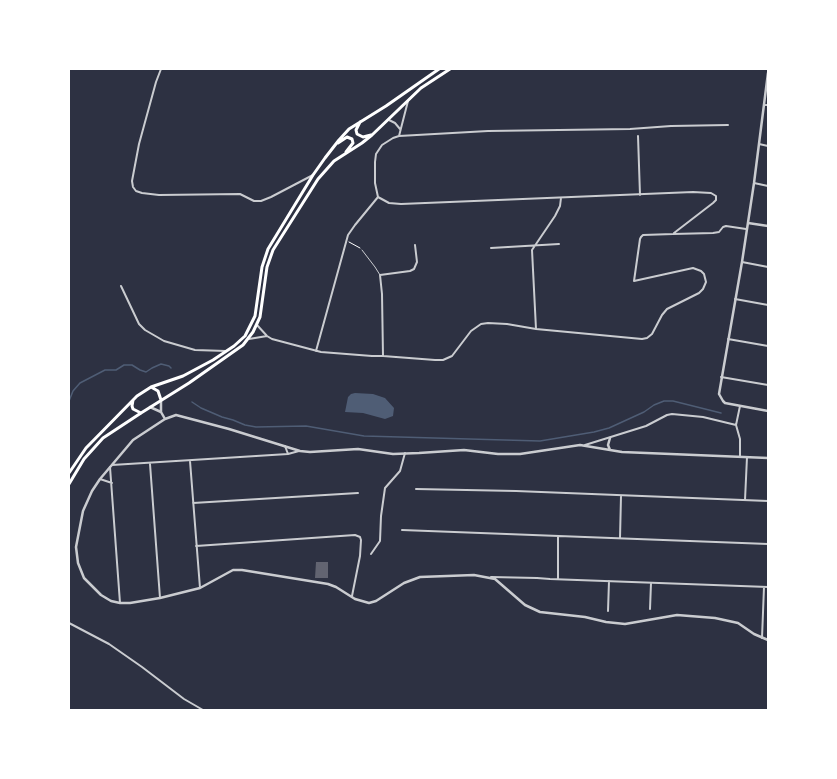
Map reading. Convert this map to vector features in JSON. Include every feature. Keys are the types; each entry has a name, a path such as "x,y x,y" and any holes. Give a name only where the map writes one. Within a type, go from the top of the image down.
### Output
{"main road":[{"path":"69,473 86,448 133,399 151,387 189,373 227,351 245,336 252,323 257,308 262,267 268,249 313,175 349,129 386,106 439,69"},
{"path":"69,484 84,459 96,444 141,412 186,386 240,348 249,339 257,325 262,309 267,267 273,250 318,179 330,164 362,143 390,120 421,88 450,69"},
{"path":"361,121 356,130 357,134 363,137 372,135"},
{"path":"335,145 346,137 350,137 353,143 345,153"},
{"path":"151,387 158,391 161,400"},
{"path":"133,399 133,409 141,412"}],"street":[{"path":"161,69 139,144 132,181 133,187 136,191 159,195 240,194 254,201 261,201 313,175"},
{"path":"768,73 742,262 719,388 720,397 725,402 768,411"},
{"path":"399,136 409,100"},
{"path":"764,104 768,105"},
{"path":"390,120 400,129"},
{"path":"316,351 348,235 378,197 374,162 376,154 382,145 393,138 399,136 488,130 524,131 728,125"},
{"path":"638,136 640,195"},
{"path":"759,144 768,146"},
{"path":"754,183 768,186"},
{"path":"378,197 389,203 401,204 693,192 711,193 717,197 713,203 673,234"},
{"path":"536,329 531,256 534,245 555,216 560,206 561,198"},
{"path":"748,222 768,226"},
{"path":"257,325 267,336 272,339 331,354 435,360 449,358 455,354 471,331 484,323 507,324 536,329 642,340 650,336 662,314 667,309 699,293 705,286 705,278 701,271 690,268 634,282 640,239 643,235 713,233 719,232 724,226 746,229"},
{"path":"491,248 559,244"},
{"path":"382,356 382,294 380,275 410,271 414,269 417,262 415,245"},
{"path":"742,262 768,267"},
{"path":"121,286 138,324 145,330 164,341 195,350 227,351"},
{"path":"735,300 768,305"},
{"path":"249,339 267,336"},
{"path":"728,339 768,346"},
{"path":"721,377 768,385"},
{"path":"161,400 161,412 165,419"},
{"path":"740,406 736,425 740,439 740,457"},
{"path":"150,407 161,412"},
{"path":"736,425 703,417 672,414 646,426 585,445 520,454 498,454 469,450 393,454 358,449 310,452 176,415 165,419 133,440 100,478 89,496 83,511 77,539 76,556 81,573 88,583 105,597 120,603 130,603 160,598 200,588 230,571 238,569 328,584 363,602 373,602 404,583 420,577 474,575 490,577 768,588"},
{"path":"610,438 608,445 610,450"},
{"path":"585,445 622,452 768,458"},
{"path":"285,446 288,454"},
{"path":"111,466 288,454 300,450"},
{"path":"371,554 380,541 381,516 386,488 400,471 405,454"},
{"path":"746,500 747,457"},
{"path":"190,461 200,588"},
{"path":"150,464 160,598"},
{"path":"111,466 120,603"},
{"path":"100,478 112,483"},
{"path":"416,489 768,501"},
{"path":"193,502 358,493"},
{"path":"620,538 621,496"},
{"path":"402,530 768,544"},
{"path":"196,546 355,535 361,540 360,556 351,597"},
{"path":"558,536 558,579"},
{"path":"490,577 525,605 540,612 586,617 625,624 677,615 716,618 738,623 762,638 768,640"},
{"path":"608,611 609,581"},
{"path":"650,609 652,583"},
{"path":"762,638 764,587"},
{"path":"69,623 109,644 158,678 184,699 203,710"}],"lane":[{"path":"362,250 380,275"}],"path":[{"path":"346,241 362,250"}],"water":[{"path":"355,393 373,394 385,398 394,408 393,416 385,419 363,413 345,412 348,397"}],"building":[{"path":"316,562 328,562 328,578 315,578"}],"waterway":[{"path":"69,401 73,391 80,383 105,370 116,370 124,365 132,365 146,372 161,364 171,368"},
{"path":"192,402 201,408 222,417 256,427 306,426 364,436 540,441 609,428 664,401 673,401 721,413"}]}
